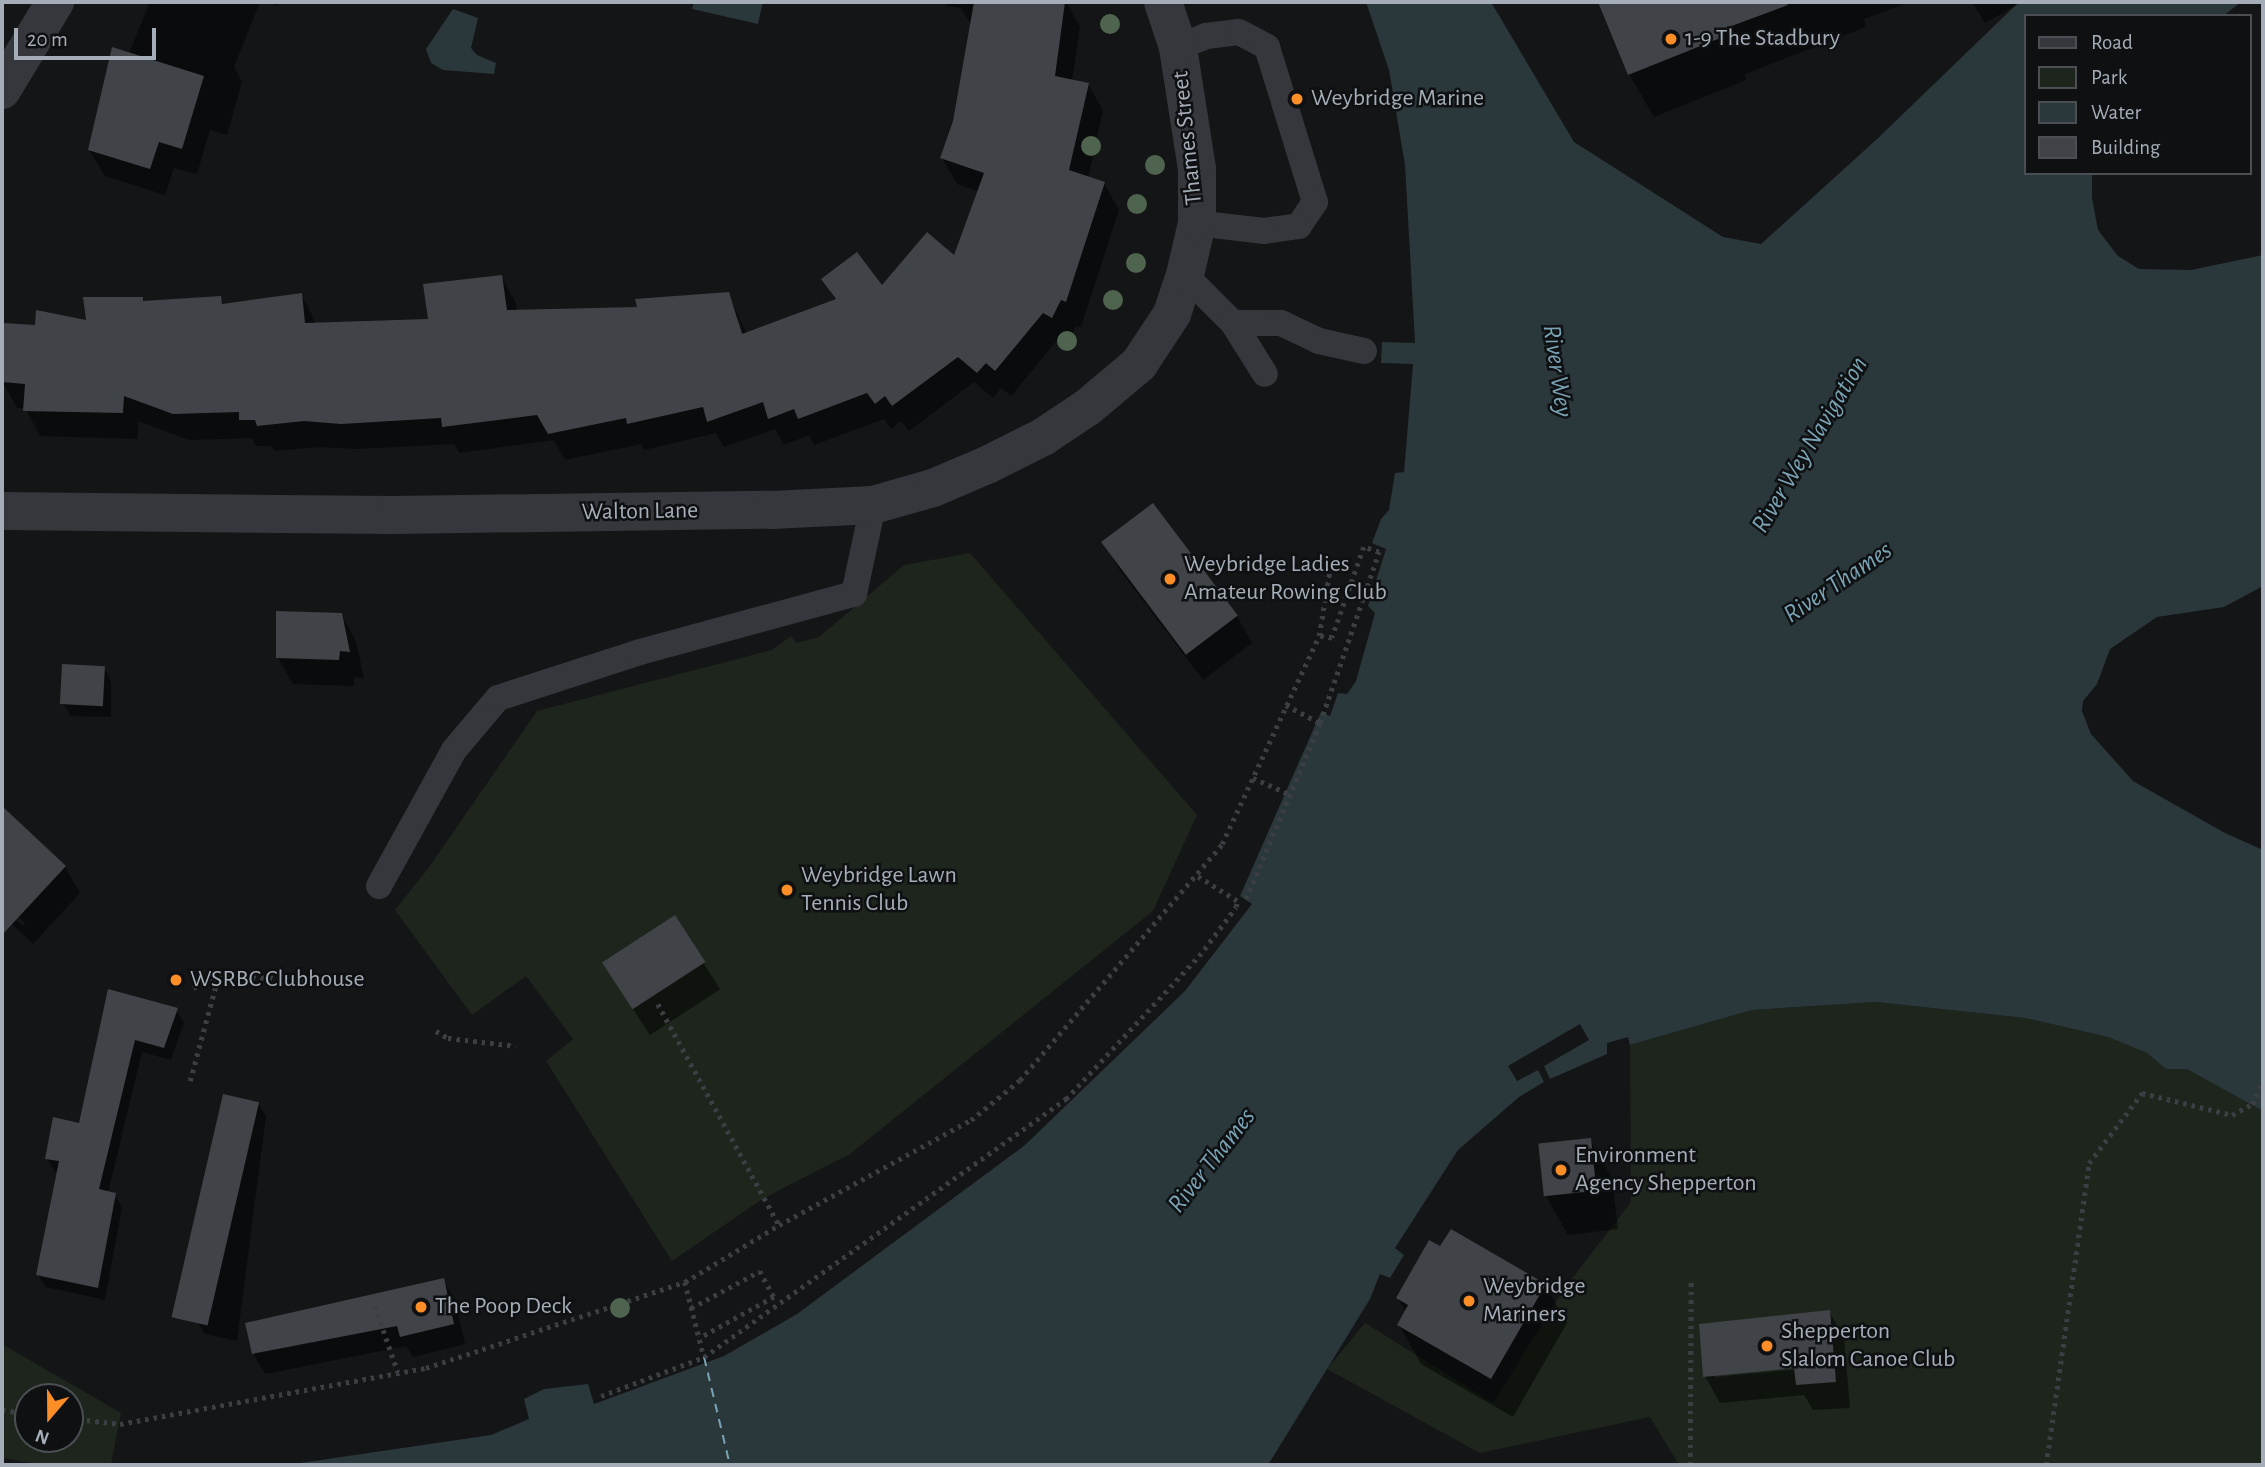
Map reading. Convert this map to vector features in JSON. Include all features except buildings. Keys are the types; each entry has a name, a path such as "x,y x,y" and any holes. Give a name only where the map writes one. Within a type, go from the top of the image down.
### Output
{"street":[{"path":"2,90 55,2"},
{"name":"Thames Street","path":"1163,2 1178,47 1197,169 1197,223 1185,275"},
{"name":"Walton Lane","path":"2,511 393,515 772,510 873,505 933,488 987,465 1043,437 1088,407 1139,364 1172,314 1185,275"}],"lane":[{"path":"1178,47 1206,36 1239,32 1267,47 1315,202 1299,226 1264,231 1197,223"},
{"path":"1185,275 1234,323 1265,374"},
{"path":"1234,323 1281,323 1319,341 1364,351"},
{"path":"379,886 454,750 498,698 640,652 854,594 873,505"}],"path":[{"path":"1246,899 1320,723 1379,552 1364,547 1332,638 1319,636"},
{"path":"84,1420 120,1424 426,1368 685,1282 779,1225 971,1120 1020,1080 1222,844 1319,636 1331,569"},
{"path":"1286,705 1320,723"},
{"path":"1252,778 1289,794"},
{"path":"601,1396 704,1357 1066,1099 1199,956 1236,907 1237,901 1195,874"},
{"path":"193,988 218,976 294,978 326,985"},
{"path":"190,1082 218,976"},
{"path":"658,1004 779,1225"},
{"path":"436,1031 449,1038 516,1046"},
{"path":"2046,1465 2089,1163 2143,1093 2232,1115 2252,1104 2263,1081"},
{"path":"691,1308 760,1271 774,1297 700,1338"},
{"path":"1690,1465 1691,1279"},
{"path":"685,1282 704,1357"},
{"path":"375,1306 398,1372"}],"green space":[{"name":"Weybridge Lawn Tennis Club","path":"970,553 1197,815 1153,911 850,1154 764,1198 672,1261 546,1061 573,1039 526,976 472,1015 395,910 427,870 537,711 772,650 791,636 796,643 819,637 904,565"},
{"path":"1876,1002 2025,1018 2108,1037 2147,1053 2166,1069 2187,1068 2263,1111 2263,1465 1679,1465 1650,1417 1480,1453 1327,1369 1365,1323 1493,1403 1564,1289 1631,1202 1630,1045 1752,1010"},
{"path":"2,1344 69,1383 14,1383 14,1453 84,1453 84,1392 121,1413 111,1465 44,1465 2,1458"}],"water":[{"path":"694,2 763,2 758,24 692,9"},
{"path":"1366,2 1491,2 1574,142 1723,237 1761,244 1876,140 2019,2 2241,2 2226,14 2024,14 2024,175 2092,175 2092,198 2098,230 2118,256 2139,269 2191,270 2263,255 2263,586 2224,607 2157,617 2110,649 2097,684 2083,701 2082,711 2091,734 2133,781 2225,833 2263,850 2263,1111 2187,1069 2166,1069 2147,1053 2108,1037 2025,1018 1876,1002 1752,1010 1630,1045 1628,1037 1607,1043 1607,1054 1550,1079 1544,1066 1589,1040 1580,1024 1508,1066 1517,1081 1538,1070 1544,1082 1519,1097 1458,1150 1395,1248 1404,1255 1390,1278 1380,1274 1370,1299 1268,1465 287,1465 491,1435 529,1419 524,1399 544,1389 588,1384 594,1404 724,1356 797,1314 1025,1145 1185,991 1252,904 1240,896 1321,712 1330,716 1338,693 1347,694 1356,681 1375,613 1368,606 1386,549 1372,543 1381,519 1389,510 1395,473 1404,472 1413,364 1381,363 1382,342 1415,343 1405,165 1389,70"},
{"path":"453,9 478,18 471,48 477,55 496,63 494,74 443,70 431,63 426,49"}],"ferry route":[{"path":"704,1357 730,1465"}],"place":[{"name":"1-9 The Stadbury","path":"1671,39"},
{"name":"Weybridge Marine","path":"1297,99"},
{"name":"Weybridge Ladies Amateur Rowing Club","path":"1170,579"},
{"name":"Weybridge Lawn Tennis Club","path":"787,890"},
{"name":"WSRBC Clubhouse","path":"176,980"},
{"name":"Environment Agency Shepperton","path":"1561,1170"},
{"name":"Weybridge Mariners","path":"1469,1301"},
{"name":"The Poop Deck","path":"421,1307"},
{"name":"Shepperton Slalom Canoe Club","path":"1767,1346"}],"water label":[{"name":"River Wey","path":"1557,371"},
{"name":"River Wey Navigation","path":"1810,445"},
{"name":"River Thames","path":"1838,583"},
{"name":"River Thames","path":"1212,1161"}]}
